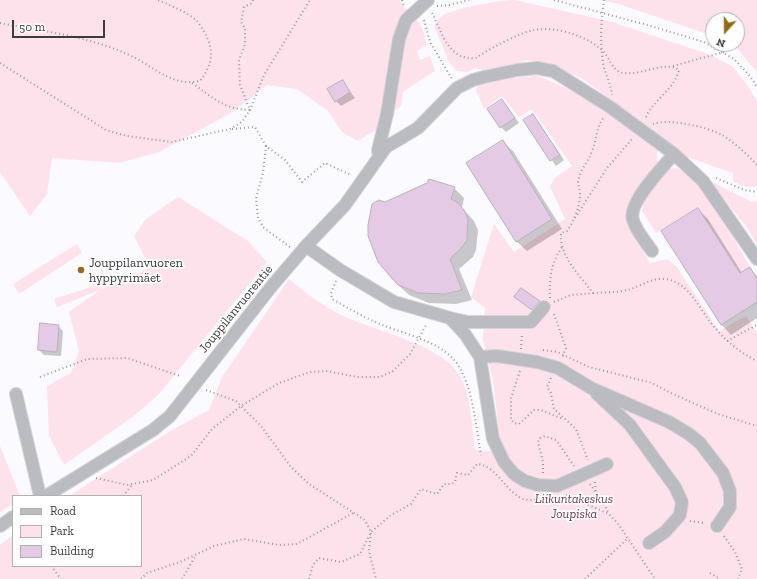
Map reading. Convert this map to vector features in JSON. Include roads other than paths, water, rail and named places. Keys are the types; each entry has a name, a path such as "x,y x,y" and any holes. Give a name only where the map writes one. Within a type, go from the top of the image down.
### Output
{"street":[{"path":"379,158 378,150 399,39 406,20 424,4"},
{"name":"Jouppilanvuorentie","path":"48,495 153,430 170,416 306,246 345,205 386,147 418,128 429,119 457,88 473,80 517,70 537,68 553,71 610,107 674,154"},
{"path":"652,251 632,219 633,208 642,192 674,154 703,181 757,259"},
{"path":"306,246 340,270 394,302 450,318 468,322 531,322 548,308"},
{"path":"450,318 465,334 480,357 493,439 504,462 514,474 526,481 538,485 557,486 607,464"},
{"path":"480,357 522,354 537,362 557,368 589,386 669,422 700,443 723,473 730,490 730,507 717,526"},
{"path":"589,386 630,426 675,487 682,502 680,515 665,532 649,543"},
{"path":"16,394 40,495"},
{"path":"0,526 12,518"}],"place":[{"name":"Jouppilanvuoren hyppyrimäet","path":"81,270"}],"park label":[{"name":"Liikuntakeskus Joupiska","path":"574,506"}]}
